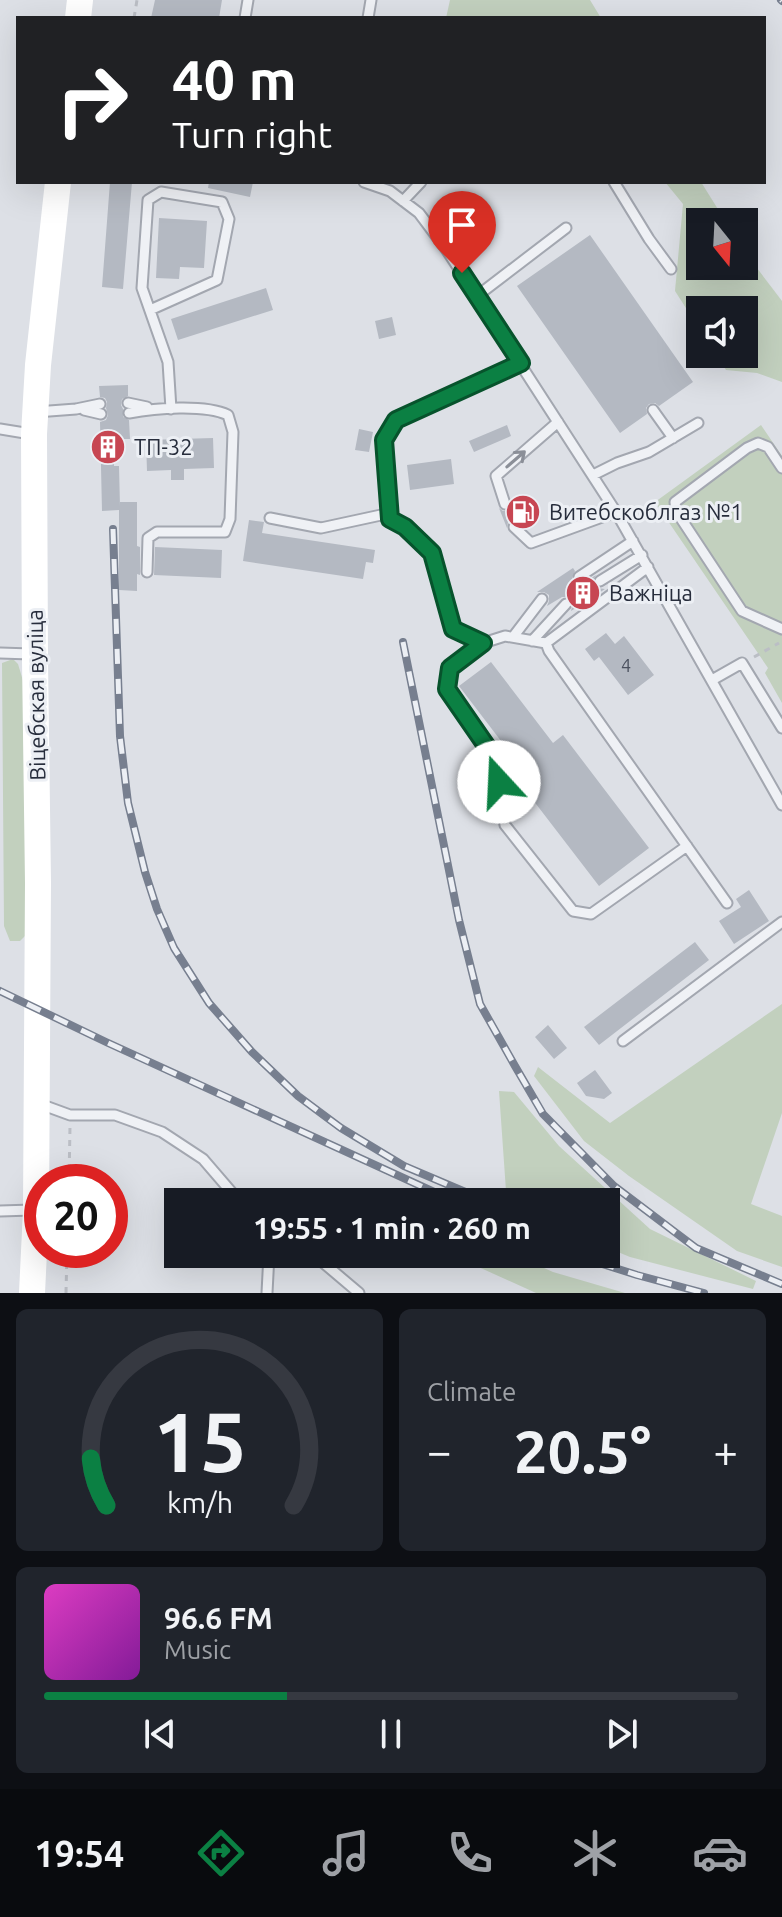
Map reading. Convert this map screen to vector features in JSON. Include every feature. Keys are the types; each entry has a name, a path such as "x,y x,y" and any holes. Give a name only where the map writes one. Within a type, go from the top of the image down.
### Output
{"main road":[{"name":"Віцебская вуліца","path":"36,1164 35,423 38,365 58,184"},
{"name":"Віцебская вуліца","path":"32,1293 33,1268"}],"lane":[{"path":"370,184 390,191 419,213 446,249 642,555 782,805"},
{"path":"403,201 419,184"},
{"path":"615,184 671,269"},
{"path":"150,310 217,280 229,219 222,202 161,192 148,200 142,288 168,362 171,409"},
{"path":"477,296 566,228"},
{"path":"390,519 384,440 396,420 521,363"},
{"path":"129,408 217,410 228,415 233,432 230,519 225,532 157,532 148,538 147,572"},
{"path":"0,429 35,423 76,409 100,409"},
{"path":"653,410 673,438"},
{"path":"505,504 496,476 558,422"},
{"path":"593,475 649,452 698,423"},
{"path":"782,468 768,447 758,443 675,502 676,511 742,611 782,629"},
{"path":"514,527 531,543 616,512"},
{"path":"270,518 321,528 381,515 405,527 432,553 453,629 483,643"},
{"path":"579,577 633,541"},
{"path":"600,581 642,555"},
{"path":"648,567 546,643 505,636 483,643 450,668 447,689 496,760 505,825 573,911 591,914 687,846"},
{"path":"513,637 542,599"},
{"path":"532,641 566,604"},
{"path":"546,643 727,903"},
{"path":"0,653 35,654"},
{"path":"712,680 742,663 782,728"},
{"path":"623,1041 782,922"},
{"path":"37,1102 70,1115 115,1115 162,1132 203,1159 228,1188"},
{"path":"0,1211 24,1210"},
{"path":"267,1293 268,1268"},
{"path":"330,1268 359,1293"}],"path":[{"path":"742,663 782,641"},
{"path":"69,1164 70,1115"},
{"path":"66,1293 67,1268"}],"green space":[{"path":"450,0 590,0 600,16 446,16"},
{"path":"667,184 702,184 717,208 686,208 686,280 758,280 758,269 782,301 782,382 757,373 725,368 758,368 758,296 686,296 686,308 675,291 683,204"},
{"path":"761,425 782,456 782,703 765,673 768,668 655,502"},
{"path":"13,659 18,664 24,684 28,933 20,941 10,941 4,926 2,663"},
{"path":"782,1004 782,1113 751,1204 782,1216 782,1267 737,1251 629,1176 584,1141 534,1076 538,1067 610,1123"},
{"path":"499,1091 514,1092 559,1146 605,1188 506,1188"},
{"path":"620,1202 650,1229 756,1281 753,1289 620,1253"},
{"path":"481,1268 544,1268 625,1293 536,1293"}],"building":[{"path":"155,0 222,0 219,16 151,16"},
{"path":"110,184 132,184 123,289 102,287"},
{"path":"209,184 253,184 250,197 208,188"},
{"path":"159,218 207,221 204,268 180,267 179,279 156,278"},
{"path":"590,235 693,382 659,406 649,404 647,414 620,433 517,286"},
{"path":"266,288 273,310 178,340 171,319"},
{"path":"392,317 396,335 379,339 375,321"},
{"path":"128,385 128,396 122,399 121,405 123,417 129,420 130,439 114,439 114,466 119,466 120,507 120,502 137,502 140,575 137,574 137,591 119,590 119,510 102,511 100,422 106,420 108,415 107,402 100,397 99,386"},
{"path":"507,425 511,436 474,452 469,441"},
{"path":"359,429 373,432 369,452 355,450"},
{"path":"213,438 214,468 184,469 184,480 171,480 171,470 147,471 146,440"},
{"path":"451,459 454,484 410,490 407,465"},
{"path":"525,496 534,519 521,524 511,520 507,528 499,508 508,511 512,501"},
{"path":"249,520 264,522 262,533 375,550 373,563 366,562 363,579 243,561"},
{"path":"155,547 222,550 221,578 154,575"},
{"path":"573,568 575,583 582,584 596,575 594,586 605,589 571,611 573,603 567,597 547,606 549,595 537,592"},
{"path":"606,633 615,644 624,636 654,675 628,695 599,657 594,661 585,649"},
{"path":"491,662 553,743 563,735 649,848 599,886 513,774 521,767 459,686"},
{"path":"749,890 769,921 734,944 719,921 741,907 736,899"},
{"path":"695,942 709,960 599,1045 584,1027"},
{"path":"548,1025 567,1048 554,1059 535,1037"},
{"path":"595,1070 612,1093 604,1099 586,1096 577,1083"}],"railway":[{"path":"113,529 120,736 128,803 145,872 174,948 209,1003 252,1052 298,1096 341,1128 404,1166 456,1188"},
{"path":"403,642 459,920 480,1004 543,1114 614,1186 696,1248 782,1284"},
{"path":"0,991 425,1188"},
{"path":"615,1268 704,1293"}],"place":[{"name":"ТП-32","path":"108,447"},
{"name":"Витебскоблгаз №1","path":"523,512"},
{"name":"Важніца","path":"583,593"}],"route":[{"path":"462,273 521,363 396,420 384,440 390,519 405,527 432,553 453,629 483,643 450,668 447,689 496,760 499,782"}]}
